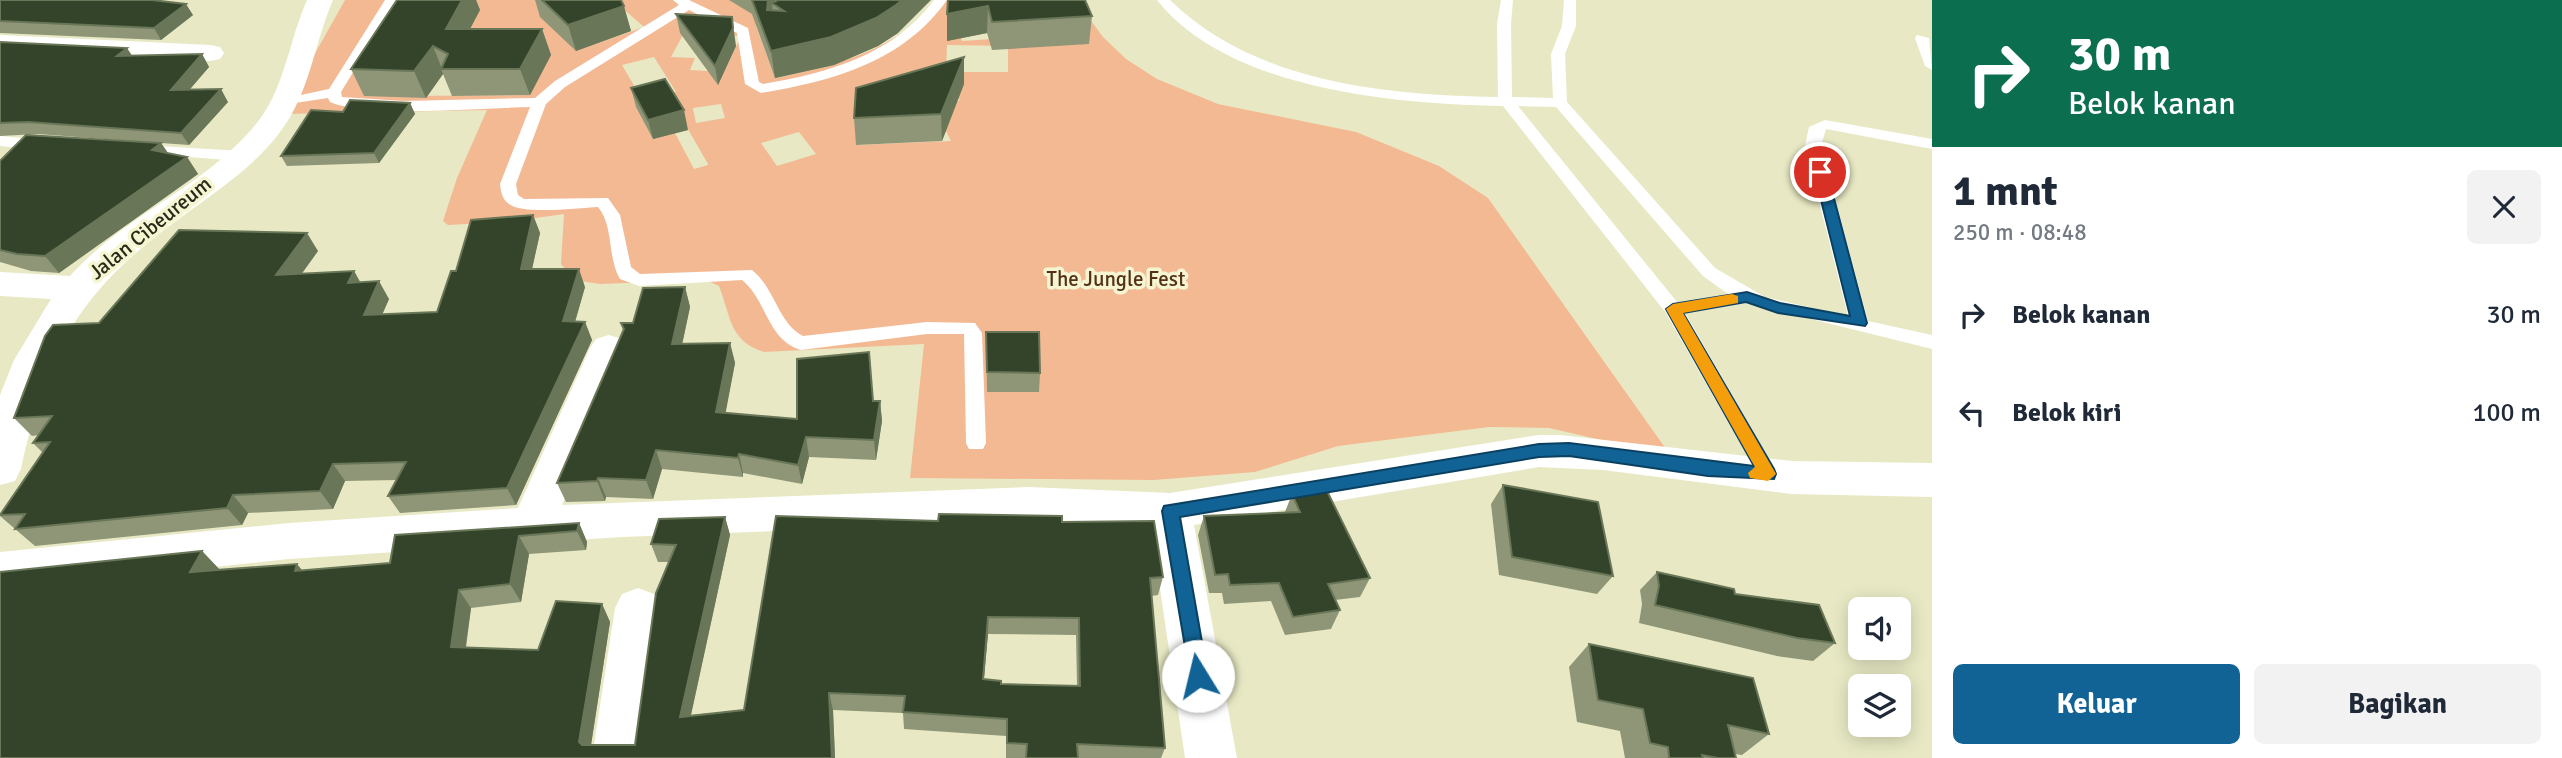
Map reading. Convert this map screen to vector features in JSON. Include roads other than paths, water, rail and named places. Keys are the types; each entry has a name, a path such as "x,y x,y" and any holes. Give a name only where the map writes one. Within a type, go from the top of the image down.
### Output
{"street":[{"name":"Jalan Cibeureum","path":"0,469 22,381 62,306 77,288 150,224 241,156 287,102 307,29 320,0"},
{"path":"0,43 210,53"},
{"path":"0,284 77,288"},
{"path":"532,525 609,348"},
{"path":"0,571 289,541 532,525 887,507 1029,504 1170,511 1237,503 1539,451 1569,449 1708,470 1932,480"},
{"path":"1170,511 1211,758"},
{"path":"618,758 638,608"}],"lane":[{"path":"391,0 334,92 335,99 342,102 403,105 539,102"},
{"path":"941,0 931,17 917,30 869,58 835,72 761,89 752,84 743,31 715,15 684,3 560,84 539,102 508,184 509,196 522,204 602,202 611,211 617,255 626,275 639,280 746,274 757,283 789,337 801,343 927,328 969,328 973,332 976,443"},
{"path":"1163,0 1171,11 1215,41 1242,55 1306,77 1419,99 1504,99 1560,103"},
{"path":"1507,0 1504,23 1504,99 1673,309 1768,474"},
{"path":"1570,0 1569,26 1558,54 1560,103 1709,272 1747,297 1778,307 1859,323 1932,342"},
{"path":"1922,38 1932,66"},
{"path":"287,102 334,92"},
{"path":"1859,323 1813,146 1813,133 1816,127 1825,124 1932,144"},
{"path":"0,141 54,145"},
{"path":"123,149 241,156"},
{"path":"1673,309 1747,297"}],"park label":[{"name":"The Jungle Fest","path":"1116,279"}]}
